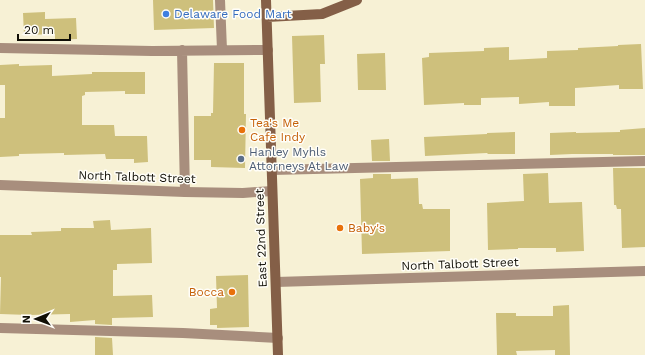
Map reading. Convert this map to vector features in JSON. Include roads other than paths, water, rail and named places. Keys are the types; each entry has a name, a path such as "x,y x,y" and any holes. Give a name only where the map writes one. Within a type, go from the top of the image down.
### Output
{"main road":[{"name":"East 22nd Street","path":"266,0 278,355"},
{"path":"267,17 322,14 357,0"}],"street":[{"path":"220,0 222,50"},
{"path":"0,48 268,50"},
{"path":"182,50 186,192"},
{"path":"272,170 645,161"},
{"name":"North Talbott Street","path":"0,185 186,192 233,193 272,191"},
{"name":"North Talbott Street","path":"276,282 645,272"},
{"path":"0,328 183,333 278,338"}],"place":[{"name":"Delaware Food Mart","path":"166,14"},
{"name":"Tea's Me Cafe Indy","path":"242,130"},
{"name":"Hanley Myhls Attorneys At Law","path":"241,159"},
{"name":"Baby's","path":"340,228"},
{"name":"Bocca","path":"232,292"}]}
